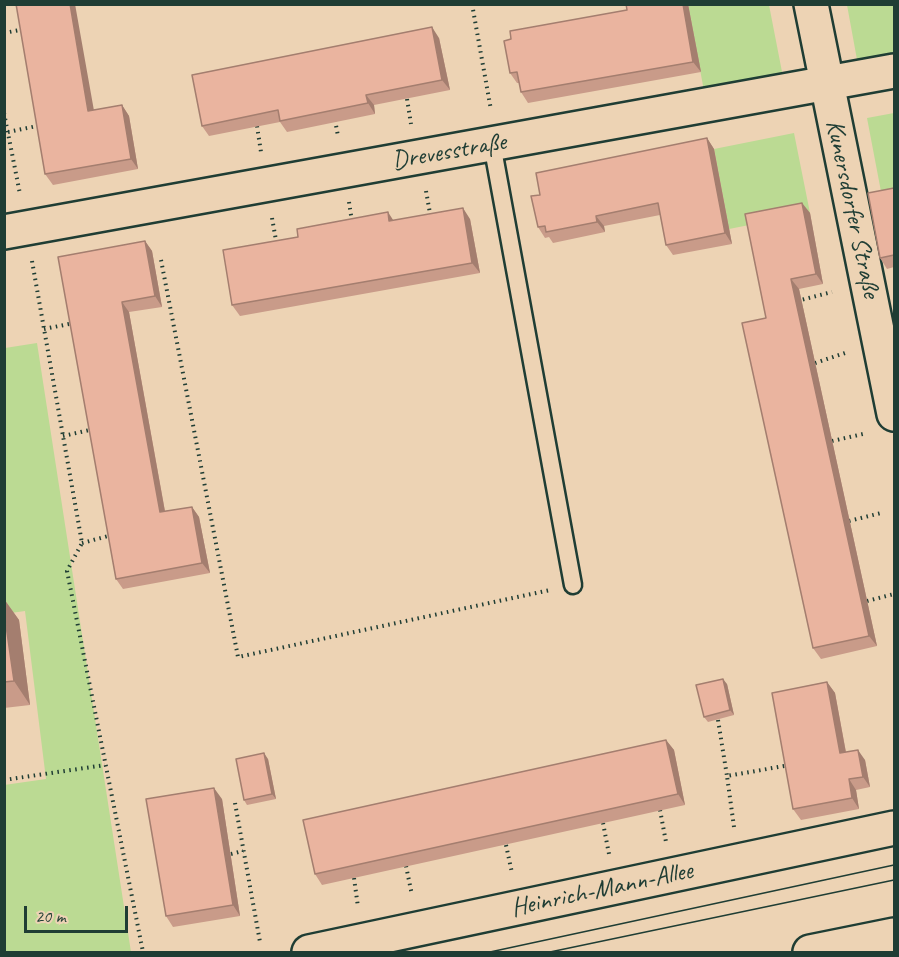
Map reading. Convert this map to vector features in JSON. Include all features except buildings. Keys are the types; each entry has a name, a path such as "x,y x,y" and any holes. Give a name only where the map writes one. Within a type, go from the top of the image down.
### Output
{"street":[{"name":"Kunersdorfer Straße","path":"811,4 894,414"},
{"name":"Drevesstraße","path":"15,230 493,131 894,72"},
{"name":"Heinrich-Mann-Allee","path":"309,952 894,828"},
{"path":"810,952 894,934"}],"lane":[{"path":"493,131 573,585"}],"path":[{"path":"472,4 493,131"},
{"path":"4,33 26,28"},
{"path":"407,99 412,131"},
{"path":"4,113 8,132 15,230 44,328 82,540 67,571 143,952"},
{"path":"8,132 43,124"},
{"path":"257,126 262,158"},
{"path":"424,181 432,225"},
{"path":"348,194 353,226"},
{"path":"270,208 278,253"},
{"path":"161,260 238,657 573,585"},
{"path":"794,290 796,302 832,292"},
{"path":"44,328 75,323"},
{"path":"815,363 845,353"},
{"path":"63,436 94,428"},
{"path":"832,441 863,434"},
{"path":"849,521 881,513"},
{"path":"82,540 113,535"},
{"path":"867,601 894,594"},
{"path":"718,720 735,830"},
{"path":"4,780 105,765"},
{"path":"727,776 791,765"},
{"path":"235,803 260,942"},
{"path":"660,810 666,844"},
{"path":"603,823 609,856"},
{"path":"506,845 513,877"},
{"path":"231,854 243,851"},
{"path":"406,866 412,898"},
{"path":"354,878 358,910"}],"green space":[{"path":"688,5 769,5 783,77 704,91"},
{"path":"847,5 894,5 894,58 858,65"},
{"path":"894,113 894,200 883,202 867,118"},
{"path":"794,133 810,213 729,229 714,149"},
{"path":"37,343 131,952 5,952 4,785 46,779 25,611 4,614 5,348"}],"tram line":[{"path":"490,952 894,865"},
{"path":"550,952 894,880"}]}
